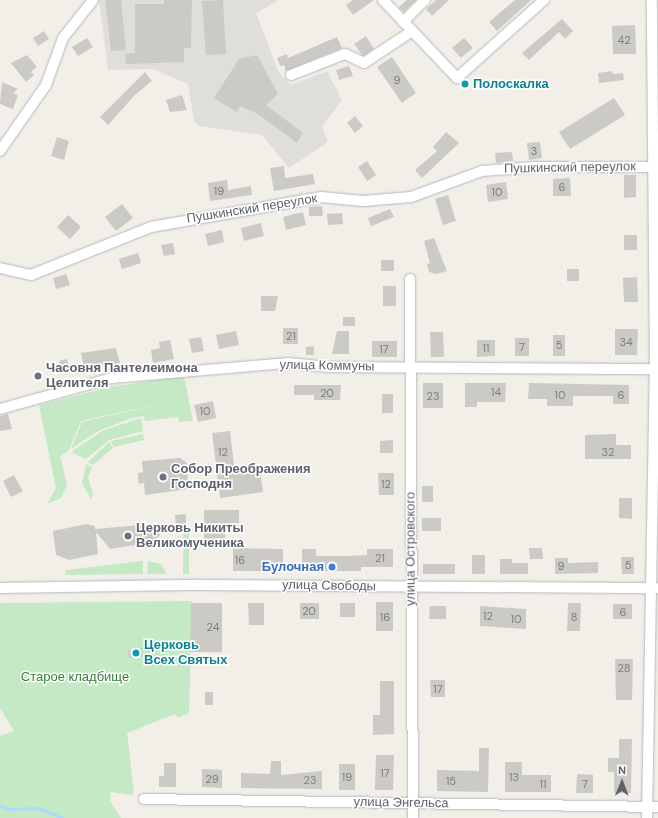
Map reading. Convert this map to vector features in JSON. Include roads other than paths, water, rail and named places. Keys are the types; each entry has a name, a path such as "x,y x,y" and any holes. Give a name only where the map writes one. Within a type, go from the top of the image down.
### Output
{"street":[{"path":"0,151 46,85 63,38 93,0"},
{"path":"383,0 457,78 544,0"},
{"path":"403,22 425,0"},
{"path":"647,818 654,588 657,369 652,0"},
{"path":"291,75 345,54 364,64 412,31"},
{"name":"Пушкинский переулок","path":"0,268 31,275 151,227 321,197 363,201 411,197 482,171 535,167 655,162"},
{"name":"улица Островского","path":"410,279 409,367 413,818"},
{"name":"улица Коммуны","path":"0,409 112,378 288,363 331,367 657,369"},
{"name":"улица Свободы","path":"0,588 201,585 411,588 654,588"},
{"name":"улица Энгельса","path":"144,799 658,807"}],"waterway":[{"path":"0,806 10,809 39,808 62,818"}],"place":[{"name":"Полоскалка","path":"465,84"},
{"name":"Часовня Пантелеимона Целителя","path":"38,376"},
{"name":"Собор Преображения Господня","path":"163,477"},
{"name":"Церковь Никиты Великомученика","path":"128,536"},
{"name":"Булочная","path":"332,567"},
{"name":"Церковь Всех Святых","path":"136,653"}],"park label":[{"name":"Старое кладбище","path":"75,677"}]}
